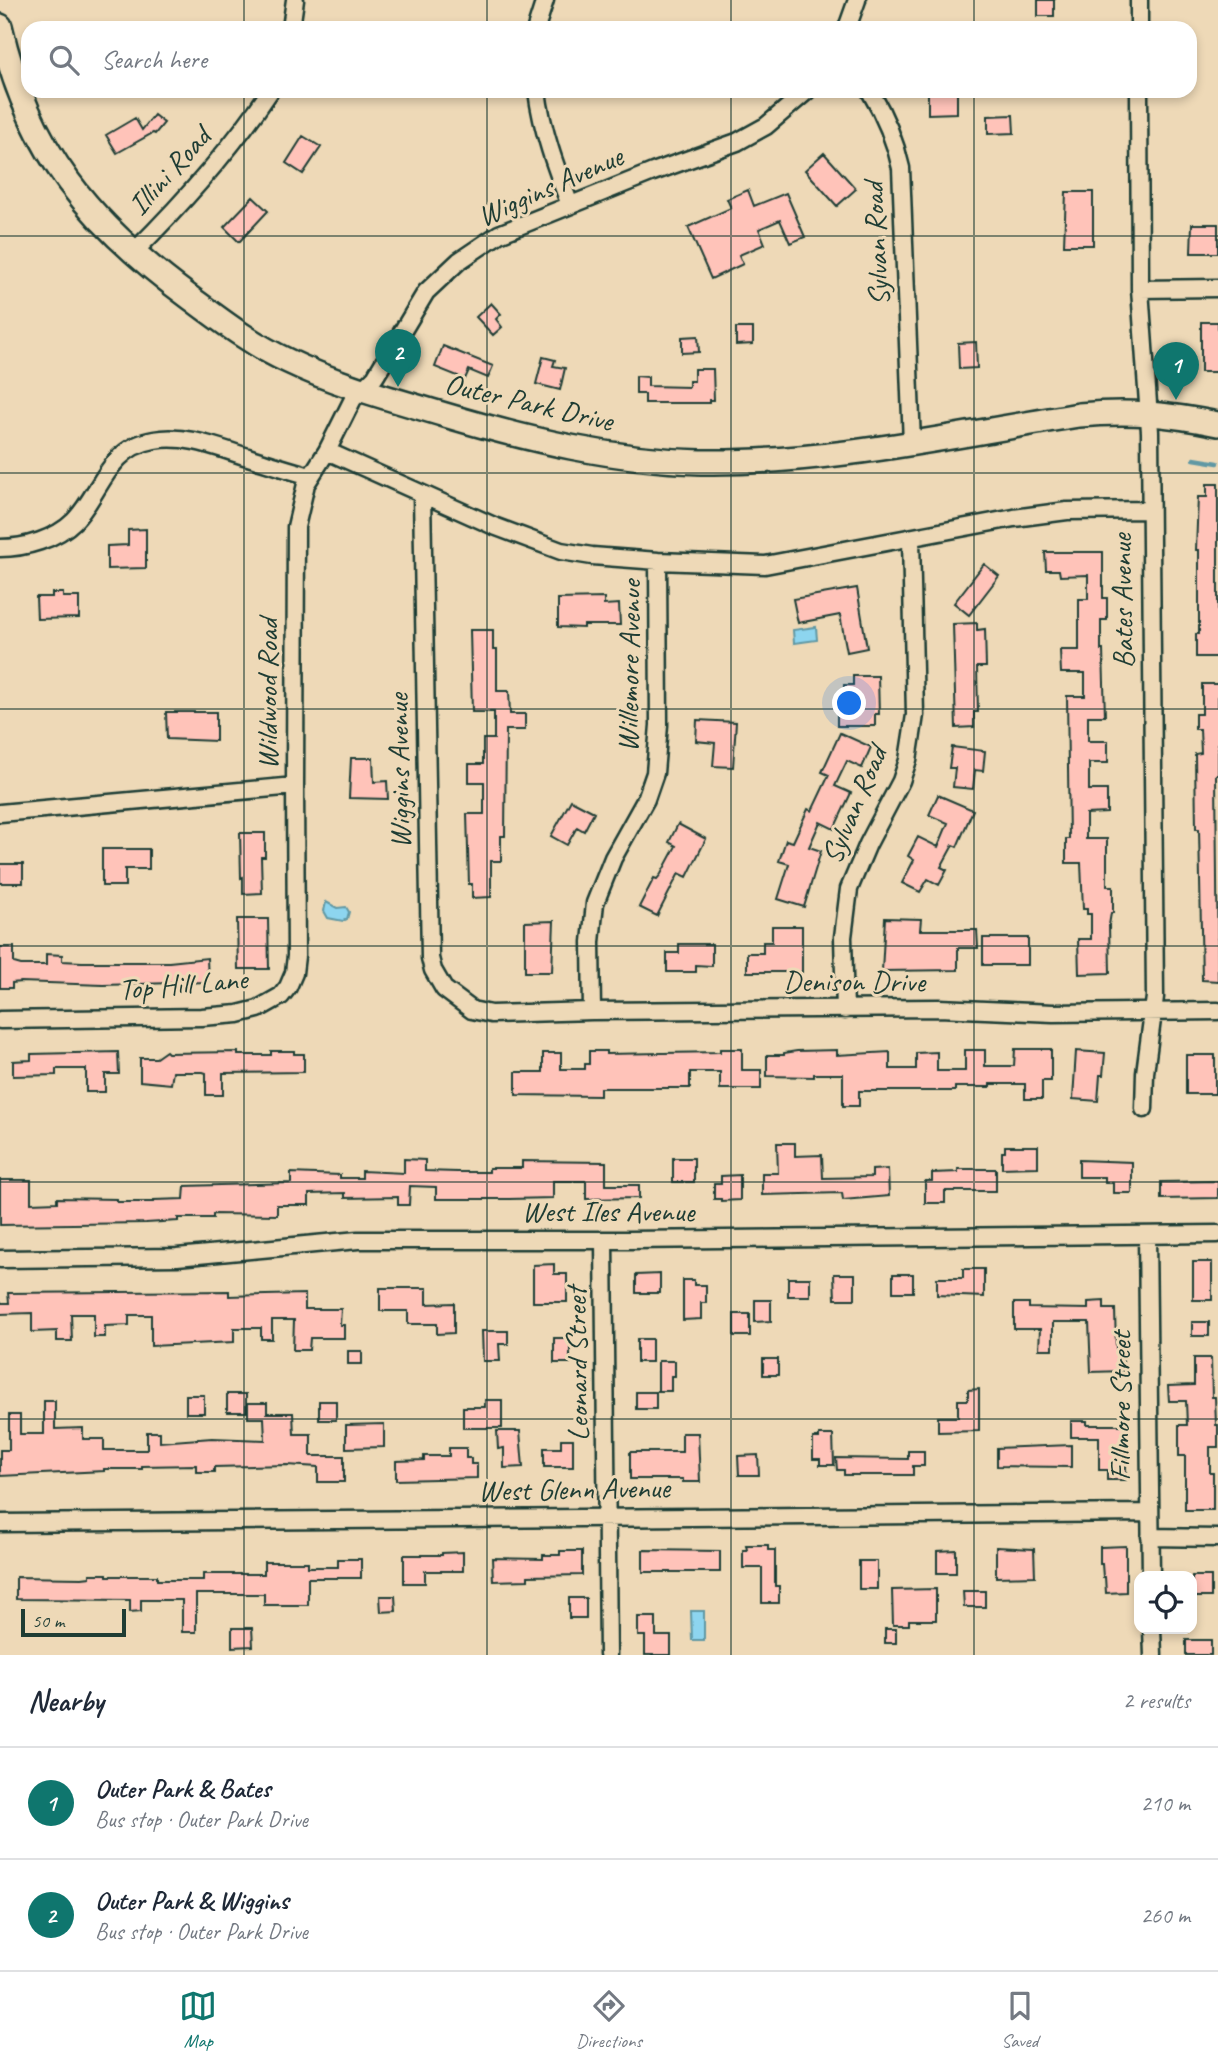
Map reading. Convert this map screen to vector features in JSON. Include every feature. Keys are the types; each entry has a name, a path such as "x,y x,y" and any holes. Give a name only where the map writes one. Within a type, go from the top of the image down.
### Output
{"street":[{"path":"292,21 295,0"},
{"path":"538,21 545,0"},
{"path":"850,21 857,0"},
{"path":"1139,0 1139,21"},
{"name":"Outer Park Drive","path":"0,26 10,69 21,95"},
{"name":"Outer Park Drive","path":"22,98 40,140 86,206 133,253 246,338 287,361 362,390 502,432 585,451 640,459 703,462 839,453 1079,415 1115,412 1149,412 1218,424"},
{"name":"Illini Road","path":"133,253 193,191 248,124 265,98"},
{"path":"538,98 553,159 570,205"},
{"name":"Wiggins Avenue","path":"362,390 375,377 426,292 459,261 499,234 653,172 737,142 766,125 799,98"},
{"name":"Sylvan Road","path":"874,98 888,123 901,169 912,443"},
{"name":"Bates Avenue","path":"1139,98 1140,289 1149,412 1155,1012 1145,1073 1144,1109"},
{"path":"1140,289 1218,288"},
{"name":"Wildwood Road","path":"0,813 295,786 296,527 301,499 310,476 327,451 353,399 362,390"},
{"path":"0,548 33,544 72,524 117,458 141,444 155,440 197,441 310,476"},
{"path":"327,451 495,526 561,551 658,561 765,565 1014,518 1067,511 1149,510"},
{"name":"Wiggins Avenue","path":"422,494 430,958 433,970 444,989 472,1010 491,1014"},
{"name":"Sylvan Road","path":"845,1010 844,937 849,889 868,844 901,781 908,760 915,715 911,539"},
{"name":"Willemore Avenue","path":"592,1010 591,942 595,903 613,858 646,799 655,773 659,725 658,561"},
{"name":"Top Hill Lane","path":"0,1020 238,1014 258,1009 281,996 294,972 297,948 295,786"},
{"name":"Denison Drive","path":"491,1014 592,1010 939,1008 1053,1013 1218,1011"},
{"name":"West Iles Avenue","path":"0,1259 177,1257 359,1240 1218,1234"},
{"name":"Fillmore Street","path":"1147,1235 1151,1571"},
{"name":"Leonard Street","path":"604,1240 608,1655"},
{"name":"West Glenn Avenue","path":"0,1523 1149,1513"},
{"path":"1150,1537 1218,1538"},
{"path":"1152,1634 1153,1655"}],"water":[{"path":"816,627 817,640 794,643 793,630"},
{"path":"326,902 337,908 346,907 349,912 347,919 343,921 328,918 324,911"},
{"path":"691,1611 704,1611 704,1640 692,1640"}],"building":[{"path":"1038,0 1054,0 1054,16 1038,16"},
{"path":"928,98 957,98 957,113 928,114"},
{"path":"154,115 164,123 155,134 117,153 106,135 135,118 142,130"},
{"path":"1013,115 1014,133 988,134 988,116"},
{"path":"303,136 321,147 303,174 286,163"},
{"path":"824,153 856,189 837,206 805,170"},
{"path":"748,190 754,206 786,193 805,237 790,243 780,220 759,229 765,244 739,255 743,264 711,279 688,227 731,208 727,199"},
{"path":"1066,192 1093,192 1093,245 1064,245"},
{"path":"253,197 268,211 239,242 224,227"},
{"path":"1192,224 1218,224 1218,253 1191,253"},
{"path":"491,303 501,314 496,319 502,327 493,335 476,317"},
{"path":"1201,322 1218,322 1218,372 1201,372"},
{"path":"736,328 753,328 753,344 736,345"},
{"path":"698,336 699,352 682,353 682,337"},
{"path":"976,342 977,368 959,369 958,343"},
{"path":"443,346 493,366 488,378 469,370 465,379 435,367"},
{"path":"543,357 555,360 553,366 565,368 560,390 536,384"},
{"path":"694,369 713,369 714,400 709,400 709,403 645,403 645,394 636,394 636,376 648,377 648,386 689,387 689,381 694,381"},
{"path":"1207,484 1218,484 1218,657 1196,657 1196,634 1199,634 1199,550 1196,550 1198,497 1207,497"},
{"path":"146,529 146,568 107,569 107,546 128,545 128,530"},
{"path":"1045,552 1103,552 1103,598 1107,598 1107,620 1101,620 1105,716 1088,716 1088,741 1108,741 1108,763 1089,763 1089,790 1107,790 1107,813 1086,814 1086,839 1107,839 1107,886 1113,886 1113,913 1109,925 1110,973 1079,974 1078,939 1091,939 1091,914 1087,914 1087,909 1083,909 1081,863 1066,863 1066,839 1069,839 1067,696 1085,696 1085,673 1061,673 1060,650 1079,650 1079,599 1088,599 1088,575 1060,576 1059,570 1046,570"},
{"path":"984,564 999,576 969,615 954,603"},
{"path":"857,588 867,648 847,652 840,615 798,623 793,599"},
{"path":"52,593 63,593 63,597 79,597 79,618 37,619 36,597 52,597"},
{"path":"604,598 604,605 619,604 620,625 558,627 558,599"},
{"path":"977,623 977,630 985,629 986,667 977,667 978,712 974,712 974,727 956,728 953,624"},
{"path":"470,630 493,630 493,650 497,650 497,691 509,691 510,714 525,714 525,730 506,730 505,836 501,836 501,861 491,861 491,897 472,898 472,884 469,884 467,814 484,814 484,782 469,782 469,764 483,764 483,739 494,739 494,712 472,712"},
{"path":"853,676 878,676 879,714 875,714 875,726 837,726 837,707 844,707 844,685 853,685"},
{"path":"1202,684 1218,684 1218,981 1202,980 1195,754 1201,753 1200,729 1195,729 1195,714 1202,714"},
{"path":"166,712 216,712 216,741 167,739"},
{"path":"697,720 736,722 733,767 713,766 715,743 696,741"},
{"path":"840,733 871,747 862,768 847,761 835,786 851,793 834,829 820,822 809,847 821,851 804,907 778,899 789,864 779,861 786,840 793,842 808,809 812,811 829,775 822,772"},
{"path":"952,747 985,751 983,771 975,770 973,789 953,787 955,768 949,768"},
{"path":"351,758 373,758 374,782 387,781 388,799 349,798"},
{"path":"938,795 973,810 957,847 953,845 941,867 947,870 939,885 928,879 920,892 902,883 914,860 908,856 918,837 938,847 948,823 929,815"},
{"path":"571,800 594,812 584,831 577,827 567,845 551,836"},
{"path":"678,824 706,839 687,877 679,873 657,916 639,907 654,878 657,879 661,874 676,846 669,842"},
{"path":"240,833 265,833 265,857 261,857 262,893 243,894"},
{"path":"102,849 149,849 149,869 125,869 125,886 102,886"},
{"path":"0,864 23,864 23,883 0,883"},
{"path":"885,918 921,919 920,930 977,930 978,948 958,948 958,970 882,971"},
{"path":"237,919 268,919 269,969 238,969"},
{"path":"554,921 552,972 525,972 525,922"},
{"path":"772,926 802,926 802,972 747,972 747,953 763,953 763,942 772,942"},
{"path":"983,938 1028,938 1028,965 983,965"},
{"path":"679,944 712,944 712,966 696,965 696,972 667,972 667,953 679,953"},
{"path":"0,947 14,947 14,963 21,965 46,965 46,954 62,955 62,961 82,962 169,962 207,958 208,982 103,985 21,982 12,983 12,988 0,988"},
{"path":"720,1049 742,1049 742,1070 761,1070 761,1089 720,1089 720,1072 690,1072 690,1088 600,1088 600,1096 516,1095 516,1072 543,1072 543,1053 561,1053 561,1069 585,1069 585,1064 589,1064 589,1051 606,1051 606,1054 720,1052"},
{"path":"1015,1049 1051,1049 1051,1081 1042,1081 1042,1099 1025,1099 1025,1084 990,1084 990,1087 955,1087 955,1091 859,1091 859,1106 843,1106 843,1074 814,1074 814,1077 767,1076 767,1055 784,1055 797,1051 837,1050 837,1055 890,1052 890,1069 916,1069 916,1053 937,1052 937,1071 965,1071 965,1050 985,1050 985,1066 1014,1066"},
{"path":"166,1051 271,1055 271,1051 294,1051 294,1054 304,1054 304,1072 223,1073 223,1095 206,1095 206,1073 203,1072 173,1072 171,1084 140,1081 140,1058 156,1058"},
{"path":"1076,1051 1105,1053 1098,1101 1073,1099"},
{"path":"118,1052 119,1074 105,1074 105,1092 86,1092 86,1069 56,1069 56,1075 13,1076 13,1061 31,1060 31,1054"},
{"path":"1186,1055 1215,1055 1215,1094 1186,1094"},
{"path":"777,1143 795,1143 795,1156 822,1155 823,1178 872,1177 872,1170 888,1169 889,1196 843,1200 842,1193 762,1195 762,1173 778,1173"},
{"path":"1005,1146 1038,1146 1038,1167 1002,1168 1002,1152 1005,1152"},
{"path":"673,1158 694,1158 694,1182 673,1182"},
{"path":"404,1159 425,1160 425,1171 457,1172 522,1168 522,1161 606,1162 606,1185 639,1185 639,1198 586,1199 586,1181 553,1181 553,1198 436,1199 436,1187 410,1186 409,1205 398,1205 398,1197 345,1198 345,1193 309,1194 309,1205 277,1205 277,1215 213,1214 213,1218 178,1218 178,1221 146,1223 0,1225 0,1180 31,1180 31,1203 57,1202 57,1198 154,1202 184,1199 185,1186 291,1183 291,1173 362,1178 362,1171 404,1173"},
{"path":"1079,1160 1132,1162 1132,1193 1113,1193 1113,1183 1105,1183 1105,1177 1079,1177"},
{"path":"958,1169 996,1169 996,1191 945,1191 945,1203 925,1203 925,1181 932,1181 932,1173 958,1172"},
{"path":"740,1175 740,1200 714,1199 714,1184 721,1184 721,1176"},
{"path":"1218,1181 1218,1198 1161,1199 1161,1182"},
{"path":"1193,1262 1212,1262 1212,1300 1193,1300"},
{"path":"554,1264 554,1274 567,1274 567,1302 533,1302 533,1265"},
{"path":"963,1269 984,1269 984,1297 937,1295 937,1278 963,1278"},
{"path":"660,1274 660,1293 636,1293 636,1275"},
{"path":"834,1274 855,1274 855,1299 835,1299"},
{"path":"893,1274 913,1274 913,1292 893,1292"},
{"path":"788,1278 810,1278 810,1296 788,1296"},
{"path":"683,1280 694,1280 694,1285 706,1285 706,1303 701,1303 701,1319 683,1320"},
{"path":"380,1288 427,1288 427,1304 454,1303 454,1333 437,1334 437,1324 408,1324 408,1311 380,1311"},
{"path":"229,1291 229,1296 305,1294 305,1309 341,1309 340,1325 344,1325 344,1338 310,1338 309,1350 293,1350 294,1320 272,1320 272,1339 261,1339 261,1328 234,1328 234,1342 151,1346 151,1315 129,1315 129,1325 105,1326 105,1337 94,1337 94,1314 71,1314 72,1341 57,1341 57,1331 32,1332 32,1313 0,1314 0,1303 9,1303 8,1293"},
{"path":"755,1300 771,1300 771,1321 755,1322"},
{"path":"1104,1301 1104,1309 1115,1309 1116,1348 1123,1348 1123,1371 1091,1372 1089,1322 1053,1322 1053,1349 1039,1349 1040,1329 1014,1329 1014,1303 1029,1303 1029,1308 1088,1309 1088,1302"},
{"path":"734,1314 750,1314 750,1336 734,1336"},
{"path":"1192,1322 1209,1322 1209,1336 1192,1336"},
{"path":"482,1331 508,1331 508,1344 499,1344 500,1361 483,1361"},
{"path":"554,1338 570,1338 570,1363 554,1363"},
{"path":"637,1339 652,1339 652,1362 637,1362"},
{"path":"348,1351 362,1351 362,1364 348,1364"},
{"path":"1194,1358 1211,1358 1212,1397 1215,1397 1218,1425 1218,1447 1210,1447 1213,1510 1185,1510 1185,1456 1179,1456 1179,1425 1187,1425 1186,1401 1169,1401 1168,1386 1194,1385"},
{"path":"763,1359 778,1359 778,1375 763,1375"},
{"path":"658,1361 675,1361 671,1391 658,1391"},
{"path":"979,1389 979,1431 938,1432 938,1417 958,1417 958,1400 968,1400 968,1390"},
{"path":"636,1392 656,1392 656,1409 636,1409"},
{"path":"227,1394 246,1394 246,1412 227,1412"},
{"path":"186,1395 204,1395 204,1413 186,1413"},
{"path":"485,1400 502,1400 502,1428 463,1428 463,1407 485,1407"},
{"path":"44,1401 55,1401 55,1429 83,1428 83,1439 104,1439 104,1450 147,1450 147,1432 160,1432 160,1442 212,1438 265,1440 264,1418 248,1418 248,1403 267,1403 267,1413 293,1413 294,1434 311,1434 311,1456 344,1456 344,1482 318,1482 318,1467 287,1465 214,1467 214,1472 196,1472 196,1465 142,1466 142,1469 0,1476 0,1450 9,1450 9,1415 20,1415 20,1434 44,1434"},
{"path":"319,1401 336,1401 336,1420 319,1420"},
{"path":"1071,1421 1087,1421 1087,1425 1126,1425 1126,1480 1107,1480 1107,1470 1099,1470 1099,1437 1071,1437"},
{"path":"384,1424 384,1447 346,1448 346,1425"},
{"path":"497,1431 520,1431 523,1467 504,1468 504,1448 498,1449"},
{"path":"682,1433 698,1433 700,1482 683,1482 683,1479 630,1479 630,1452 682,1452"},
{"path":"819,1435 833,1435 834,1465 820,1465 820,1459 813,1459 813,1438 819,1438"},
{"path":"561,1439 573,1439 573,1467 544,1467 544,1448 561,1448"},
{"path":"1071,1445 1071,1467 997,1466 997,1448"},
{"path":"449,1448 466,1448 466,1458 471,1458 471,1464 477,1464 477,1478 396,1480 396,1461 424,1460 424,1456 449,1456"},
{"path":"908,1451 924,1451 924,1466 913,1466 913,1475 844,1475 844,1470 837,1470 836,1458 908,1459"},
{"path":"758,1455 759,1475 739,1475 738,1456"},
{"path":"746,1545 768,1545 768,1550 775,1550 775,1586 779,1586 779,1603 762,1603 762,1568 743,1568 743,1550 747,1550"},
{"path":"1126,1546 1126,1592 1106,1593 1105,1577 1100,1564 1100,1547"},
{"path":"996,1547 1034,1549 1035,1576 996,1577"},
{"path":"643,1550 720,1551 720,1572 643,1572"},
{"path":"956,1550 956,1573 937,1573 937,1551"},
{"path":"560,1551 582,1551 582,1575 528,1576 528,1580 493,1581 492,1558 543,1559 543,1555 560,1555"},
{"path":"463,1552 463,1571 425,1571 425,1583 404,1583 404,1555"},
{"path":"338,1559 361,1559 361,1578 308,1578 308,1605 264,1605 264,1594 196,1594 196,1632 182,1632 182,1600 141,1600 141,1611 130,1612 130,1600 16,1599 16,1577 82,1578 90,1577 90,1574 107,1574 157,1576 157,1580 203,1580 203,1574 264,1574 264,1562 308,1562 308,1567 338,1567"},
{"path":"859,1561 877,1561 877,1589 859,1589"},
{"path":"1197,1576 1211,1576 1211,1597 1197,1597"},
{"path":"936,1589 936,1620 909,1620 909,1625 893,1625 892,1590"},
{"path":"963,1591 985,1591 985,1607 964,1607"},
{"path":"380,1596 395,1596 396,1611 381,1612"},
{"path":"569,1598 586,1598 586,1618 569,1618"},
{"path":"638,1617 656,1617 656,1636 671,1636 671,1655 645,1655 645,1636 638,1636"},
{"path":"232,1628 252,1628 253,1646 232,1647"},
{"path":"885,1629 896,1629 896,1643 885,1643"},
{"path":"1186,1640 1211,1640 1211,1655 1186,1655"}],"waterway":[{"path":"1194,459 1218,463"}],"place":[{"name":"Outer Park & Wiggins","path":"398,387"},
{"name":"Outer Park & Bates","path":"1176,400"}]}
